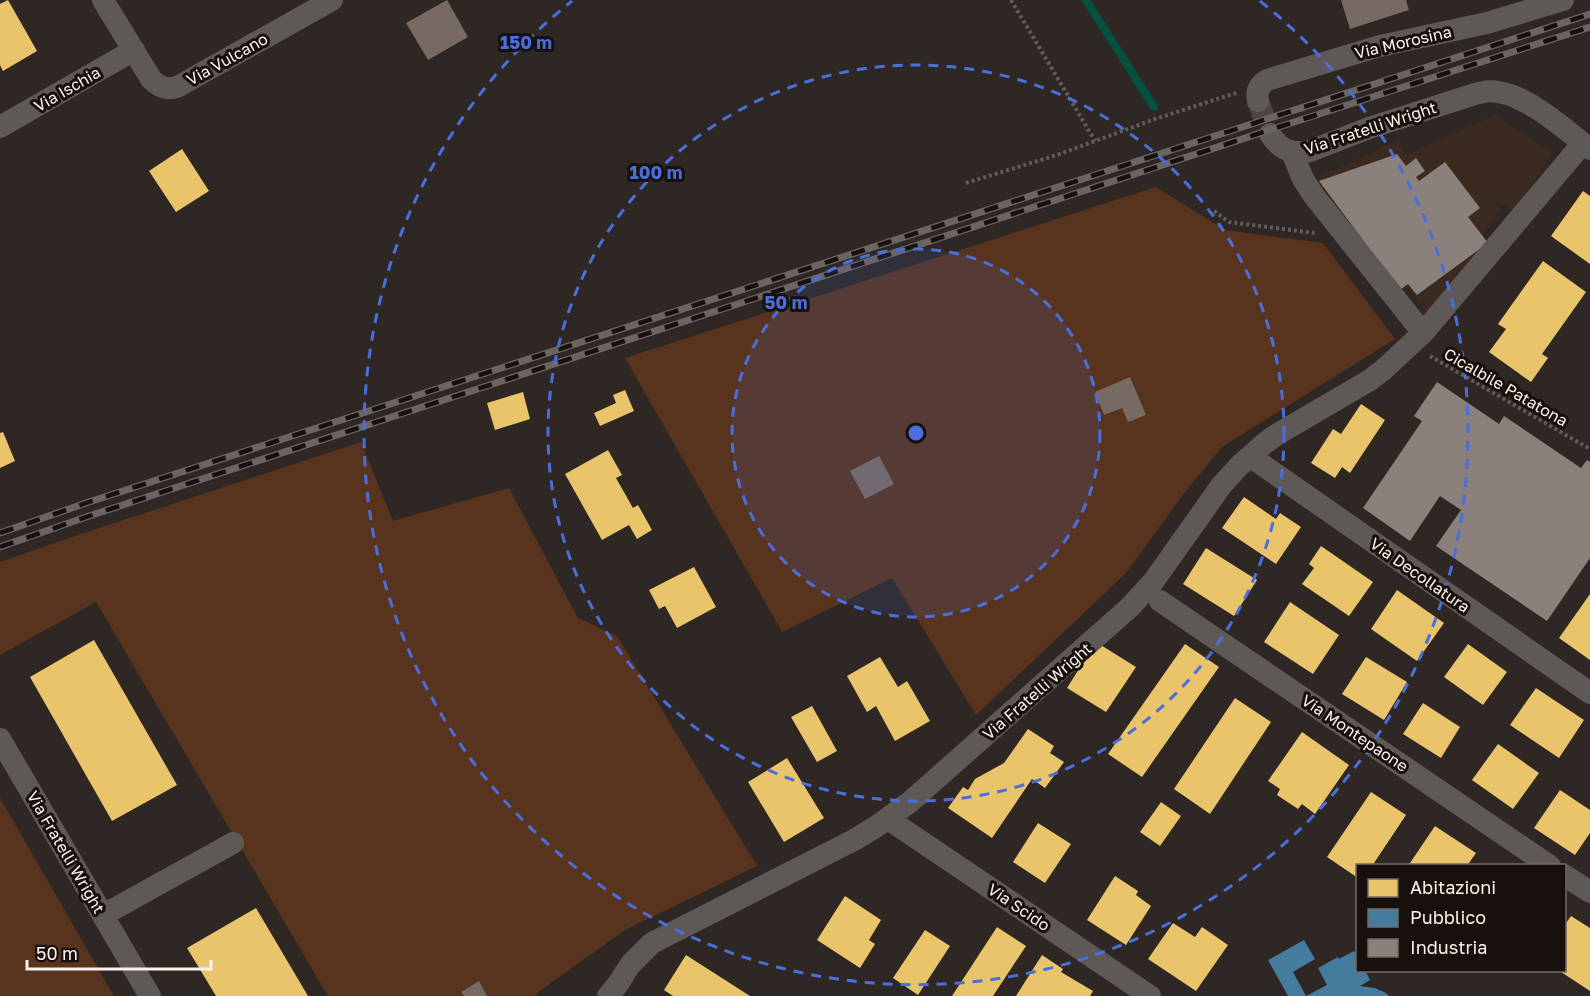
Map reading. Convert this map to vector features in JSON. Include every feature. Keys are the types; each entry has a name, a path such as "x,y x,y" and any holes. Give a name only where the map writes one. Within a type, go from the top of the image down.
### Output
{"street":[{"name":"Via Vulcano","path":"103,0 151,80 162,88 174,88 332,0"},
{"name":"Via Morosina","path":"1258,96 1263,83 1268,80 1343,56 1487,23 1563,0"},
{"name":"Via Ischia","path":"0,127 134,50"},
{"name":"Via Fratelli Wright","path":"608,996 630,965 652,943 866,833 920,794 1145,592 1231,474 1276,435 1370,380 1417,338 1586,146 1525,101 1508,94 1489,91 1475,94 1369,128 1310,151 1292,152 1303,179 1366,263 1417,338"},
{"path":"1270,134 1284,149 1292,152"},
{"name":"Via Decollatura","path":"1251,457 1590,693"},
{"name":"Via Montepaone","path":"1160,601 1547,864"},
{"name":"Via Fratelli Wright","path":"0,739 150,996"},
{"name":"Via Scido","path":"888,819 1150,996"},
{"path":"103,915 233,843"},
{"path":"1566,876 1590,892"}],"path":[{"path":"1011,0 1096,141"},
{"path":"966,183 1237,93 1258,96"},
{"path":"1214,210 1229,222 1317,234"},
{"name":"Cicalbile Patatona","path":"1417,338 1429,356 1590,449"}],"shaded area":[{"path":"1495,115 1553,153 1514,211 1498,201 1495,205 1500,209 1482,236 1490,247 1428,316 1404,282 1399,285 1315,181 1323,175 1399,140 1406,155"},
{"path":"1156,187 1225,230 1323,243 1395,339 1222,447 1185,492 1126,573 976,715 892,578 782,632 625,358"},
{"path":"361,442 393,521 509,488 578,618 617,636 757,866 625,930 535,996 328,996 96,602 0,655 0,562"},
{"path":"0,798 114,996 0,996"}],"building: Abitazioni":[{"path":"8,0 37,51 3,71 0,65 0,4"},
{"path":"182,149 209,191 176,212 149,171"},
{"path":"1583,191 1590,196 1590,264 1551,236"},
{"path":"1543,261 1586,292 1542,354 1548,358 1531,382 1489,352 1506,329 1498,324"},
{"path":"625,390 634,411 600,426 594,413 616,403 613,395"},
{"path":"523,392 530,419 495,430 487,403"},
{"path":"1361,404 1385,420 1350,473 1342,467 1335,478 1311,463 1333,429 1341,434"},
{"path":"3,432 15,461 0,468 0,433"},
{"path":"608,450 622,475 616,478 633,508 638,505 652,530 637,539 629,525 602,540 565,474"},
{"path":"1244,497 1276,519 1280,513 1301,527 1276,564 1222,528"},
{"path":"1321,546 1373,582 1349,616 1302,584 1314,568 1309,564"},
{"path":"1206,548 1257,580 1234,616 1183,584"},
{"path":"694,567 716,607 677,628 665,606 659,609 649,590"},
{"path":"1397,590 1444,623 1417,661 1371,629"},
{"path":"1590,594 1590,660 1559,638"},
{"path":"1290,602 1339,635 1313,674 1264,642"},
{"path":"94,640 177,785 112,821 30,677"},
{"path":"1096,642 1136,667 1106,712 1067,688"},
{"path":"1185,644 1219,667 1142,777 1108,754"},
{"path":"1468,644 1507,672 1483,705 1444,677"},
{"path":"880,657 898,687 907,681 930,721 895,741 876,706 867,712 847,676"},
{"path":"1366,657 1407,682 1384,720 1342,694"},
{"path":"1536,688 1584,720 1559,758 1510,725"},
{"path":"1235,698 1271,722 1210,814 1174,789"},
{"path":"1423,703 1460,727 1441,758 1403,734"},
{"path":"812,706 837,751 817,762 791,717"},
{"path":"1028,729 1054,746 1050,753 1064,762 1045,788 1032,779 992,838 948,808 963,787 968,790 975,779 1004,763"},
{"path":"1302,732 1349,765 1315,814 1302,804 1298,809 1277,795 1280,789 1268,781"},
{"path":"1498,744 1539,773 1513,809 1472,780"},
{"path":"787,758 824,818 784,842 748,782"},
{"path":"1560,790 1590,810 1590,833 1575,855 1534,828"},
{"path":"1371,792 1406,815 1373,864 1356,864 1356,877 1327,857"},
{"path":"1161,802 1181,816 1160,846 1140,832"},
{"path":"1038,823 1071,844 1045,883 1013,862"},
{"path":"1435,826 1476,853 1468,864 1409,864"},
{"path":"1115,876 1138,891 1136,895 1151,906 1126,945 1087,920"},
{"path":"845,896 881,920 869,940 875,944 860,968 817,940"},
{"path":"256,908 308,996 216,996 187,948"},
{"path":"1571,916 1590,928 1590,991 1561,972 1566,972 1566,923"},
{"path":"1173,923 1195,937 1202,927 1228,945 1196,991 1148,959"},
{"path":"997,927 1026,946 993,996 952,996"},
{"path":"925,930 950,946 918,995 893,978"},
{"path":"686,955 750,996 673,996 664,990"},
{"path":"1042,955 1063,969 1061,972 1093,991 1090,996 1016,996"}],"building: Pubblico":[{"path":"1304,940 1315,959 1293,972 1306,996 1288,996 1268,960"},
{"path":"1354,951 1356,972 1366,972 1370,980 1360,986 1375,988 1389,996 1306,996 1327,985 1318,968"}],"building: Industria":[{"path":"1397,154 1406,166 1416,158 1425,171 1416,177 1419,181 1445,162 1480,208 1468,217 1488,243 1417,295 1408,284 1400,290 1319,181"},
{"path":"1437,382 1499,424 1504,416 1581,468 1587,460 1590,462 1590,558 1547,621 1436,546 1461,510 1440,496 1410,541 1363,508 1422,421 1414,416"}],"building: Altro":[{"path":"447,0 468,37 428,60 406,23"},
{"path":"1341,0 1406,0 1409,10 1350,29"},
{"path":"1130,377 1146,415 1128,422 1122,408 1104,415 1095,392"},
{"path":"879,456 894,484 865,499 850,471"},
{"path":"479,981 487,996 464,996 461,992"}],"waterway":[{"path":"1086,0 1154,107"}],"tunnel":[{"path":"1258,101 1270,134"}],"railway":[{"path":"0,533 86,503 1590,14"},
{"path":"0,547 1590,27"}]}
